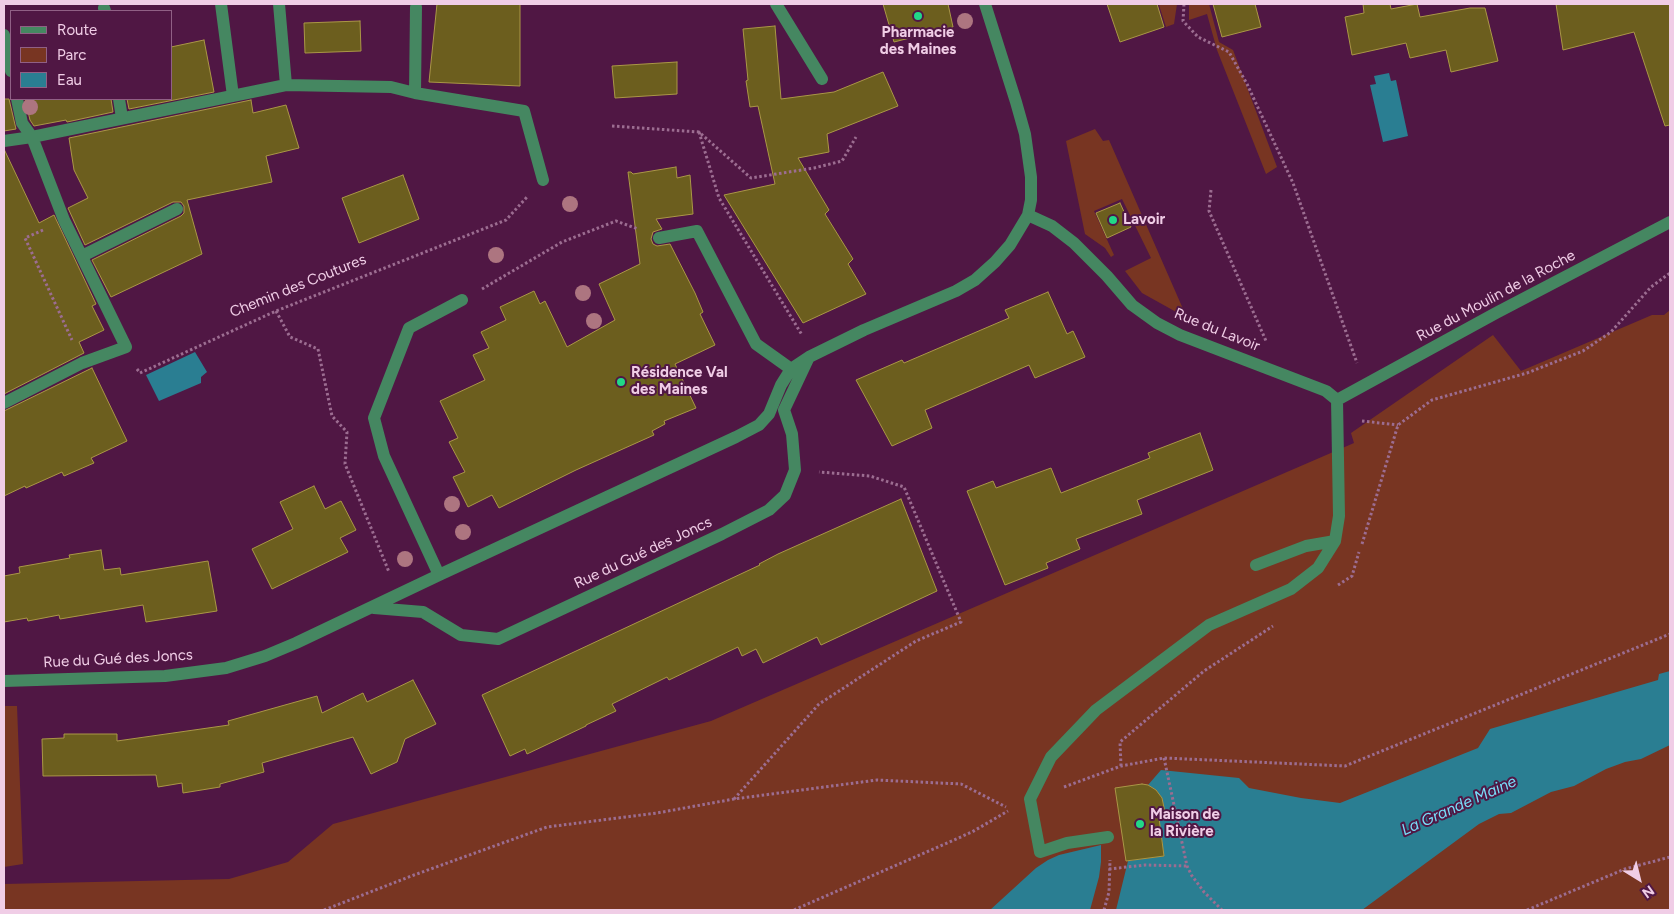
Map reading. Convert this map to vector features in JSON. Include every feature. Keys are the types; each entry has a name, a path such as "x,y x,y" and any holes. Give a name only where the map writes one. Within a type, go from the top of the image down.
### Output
{"street":[{"path":"221,4 233,96"},
{"path":"279,4 286,86"},
{"path":"776,4 822,79"},
{"name":"Rue du Gué des Joncs","path":"4,681 165,676 226,668 288,647 759,425 769,414 781,385 791,369 809,357 864,330 956,291 975,280 1010,245 1028,215 1031,200 1031,177 1025,134 985,4"},
{"path":"415,93 416,7"},
{"path":"4,35 10,66"},
{"path":"4,141 286,86 391,87 524,112 543,180"},
{"path":"4,403 82,363 126,347 64,220 32,137 22,122 17,100"},
{"path":"119,100 122,118"},
{"path":"82,256 177,209"},
{"name":"Rue du Lavoir","path":"1028,215 1052,226 1074,244 1107,276 1132,305 1157,323 1180,335 1326,391 1337,400"},
{"name":"Rue du Moulin de la Roche","path":"1337,400 1496,313 1670,222"},
{"path":"659,238 697,231 756,344 791,369"},
{"path":"439,575 384,456 374,418 409,328 462,300"},
{"name":"Rue du Gué des Joncs","path":"372,608 424,612 461,635 498,639 769,510 785,495 795,470 792,434 784,410 809,357"},
{"path":"1108,837 1067,843 1040,852 1030,799 1051,757 1096,710 1209,625 1291,589 1318,568 1335,541 1339,516 1337,400"},
{"path":"1256,565 1306,546 1335,541"}],"path":[{"path":"1184,4 1183,21 1198,37 1229,52 1247,84 1293,182 1365,385"},
{"path":"612,126 699,132 751,178 814,168 842,161 856,137"},
{"path":"699,132 719,198 804,338 809,357"},
{"name":"Chemin des Coutures","path":"126,347 140,373 276,311 506,220 543,180"},
{"path":"1211,190 1209,211 1281,374"},
{"path":"64,220 25,238 82,363"},
{"path":"462,300 562,242 616,221 659,238"},
{"path":"1335,586 1352,576 1398,425 1432,400 1526,373 1583,351 1612,332 1651,288 1670,273"},
{"path":"276,311 290,337 318,349 332,416 347,432 344,464 399,595"},
{"path":"1337,418 1398,425"},
{"path":"734,799 819,704 916,641 962,622 904,487 870,476 795,470"},
{"path":"1121,766 1120,742 1204,671 1278,623"},
{"path":"1030,799 1121,766 1164,758 1345,766 1670,634"},
{"path":"1164,758 1187,866 1204,892 1222,910"},
{"path":"324,910 547,827 657,813 734,799 877,780 961,784 1011,810 972,832 794,910"},
{"path":"1104,910 1110,892 1108,837"},
{"path":"1527,910 1625,869 1670,857"},
{"path":"1110,869 1145,864 1187,866"}],"green space":[{"path":"1177,4 1174,24 1166,27 1159,5"},
{"path":"1189,4 1209,4 1219,42 1233,50 1277,167 1266,174 1217,50 1207,14 1189,20"},
{"path":"1095,129 1103,141 1109,140 1187,318 1142,293 1125,271 1151,258 1122,199 1094,211 1114,255 1111,257 1105,248 1085,234 1066,141"},
{"path":"1670,310 1670,910 4,910 4,884 229,879 288,862 333,824 711,721 1354,443 1351,433 1493,335 1521,371 1652,315 1664,315"},
{"path":"4,706 17,706 23,864 4,867"}],"water":[{"path":"1389,73 1391,81 1396,80 1408,136 1383,142 1370,85 1376,84 1374,76"},
{"path":"195,352 207,372 201,377 201,383 159,401 146,375"},
{"name":"La Grande Maine","path":"1670,671 1670,745 1641,759 1625,762 1606,769 1574,786 1551,792 1511,813 1499,814 1479,824 1362,910 1116,910 1128,861 1164,856 1159,818 1166,816 1162,798 1156,790 1148,785 1161,770 1239,778 1249,788 1340,803 1478,748 1490,729 1658,680 1659,674"},
{"path":"1101,845 1099,877 1090,910 990,910 1036,868 1048,860 1059,855"}],"building":[{"path":"437,4 520,4 520,86 429,82"},
{"name":"Pharmacie des Maines","path":"883,4 948,4 953,27 894,42"},
{"path":"1107,4 1157,4 1164,27 1120,42"},
{"path":"1213,4 1255,4 1261,27 1222,37"},
{"path":"1363,4 1390,4 1391,9 1417,4 1420,17 1470,8 1485,8 1498,61 1451,72 1446,50 1410,58 1406,43 1352,55 1345,17 1364,13"},
{"path":"1556,4 1670,4 1670,125 1665,126 1634,32 1563,50"},
{"path":"360,21 361,51 305,53 304,23"},
{"path":"775,26 781,99 834,92 883,72 898,106 827,134 829,152 798,158 829,210 825,214 853,259 848,264 866,294 803,323 724,195 775,184 758,106 750,107 746,81 748,80 743,29"},
{"path":"204,40 214,92 129,109 127,100 172,100 172,47"},
{"path":"677,62 677,94 615,98 612,66"},
{"path":"4,99 9,99 16,129 4,131"},
{"path":"25,100 111,100 113,112 67,122 66,120 34,126 30,120"},
{"path":"251,100 253,113 286,105 299,148 266,156 272,182 187,200 202,254 111,297 92,260 181,216 184,213 184,206 181,202 173,202 85,245 68,208 88,198 74,170 69,138"},
{"path":"4,149 39,223 54,215 96,304 92,306 104,330 79,342 84,353 4,394"},
{"name":"Résidence Val des Maines","path":"676,167 677,178 690,175 693,214 656,219 662,229 653,232 651,239 653,244 657,246 670,244 695,293 703,312 700,314 715,345 675,364 696,408 664,421 665,424 652,431 654,435 576,470 499,508 492,495 468,507 453,477 465,472 449,442 458,438 440,401 485,380 473,355 489,348 481,332 506,320 500,307 534,291 540,304 545,301 567,347 615,320 599,284 640,264 628,172 633,174"},
{"path":"403,175 419,219 359,243 342,198"},
{"name":"Lavoir","path":"1120,203 1131,227 1107,238 1096,213"},
{"path":"1048,292 1067,334 1073,331 1085,357 1035,378 1029,365 925,410 932,428 892,446 856,380 902,360 904,363 1009,318 1005,310"},
{"path":"92,368 127,441 91,458 94,463 64,476 62,472 4,496 4,411"},
{"path":"1200,433 1213,470 1137,500 1142,514 1076,539 1080,549 1046,563 1048,568 1005,585 967,491 993,481 996,488 1051,468 1061,493 1150,458 1148,453"},
{"path":"314,486 325,509 341,501 356,530 340,538 348,552 272,589 252,549 293,529 280,502"},
{"path":"901,499 937,591 821,645 817,637 763,663 756,649 742,656 738,647 669,680 667,677 612,704 616,711 586,726 527,754 525,749 510,756 482,695 760,565 778,554"},
{"path":"101,550 104,570 120,568 121,575 208,561 217,611 146,622 143,605 60,619 59,615 28,621 27,618 4,622 4,576 20,573 19,567 70,558 69,555"},
{"path":"413,680 436,724 405,739 397,762 371,774 353,737 262,763 264,772 220,784 220,787 183,793 182,783 158,787 156,775 43,776 42,739 64,738 64,734 117,734 117,741 229,725 228,721 317,696 322,713 363,693 367,702"},
{"name":"Maison de la Rivière","path":"1142,784 1156,790 1162,798 1166,817 1159,818 1164,856 1126,861 1115,788"}],"place":[{"name":"Pharmacie des Maines","path":"918,16"},
{"name":"Lavoir","path":"1113,220"},
{"name":"Résidence Val des Maines","path":"621,382"},
{"name":"Maison de la Rivière","path":"1140,824"}]}
